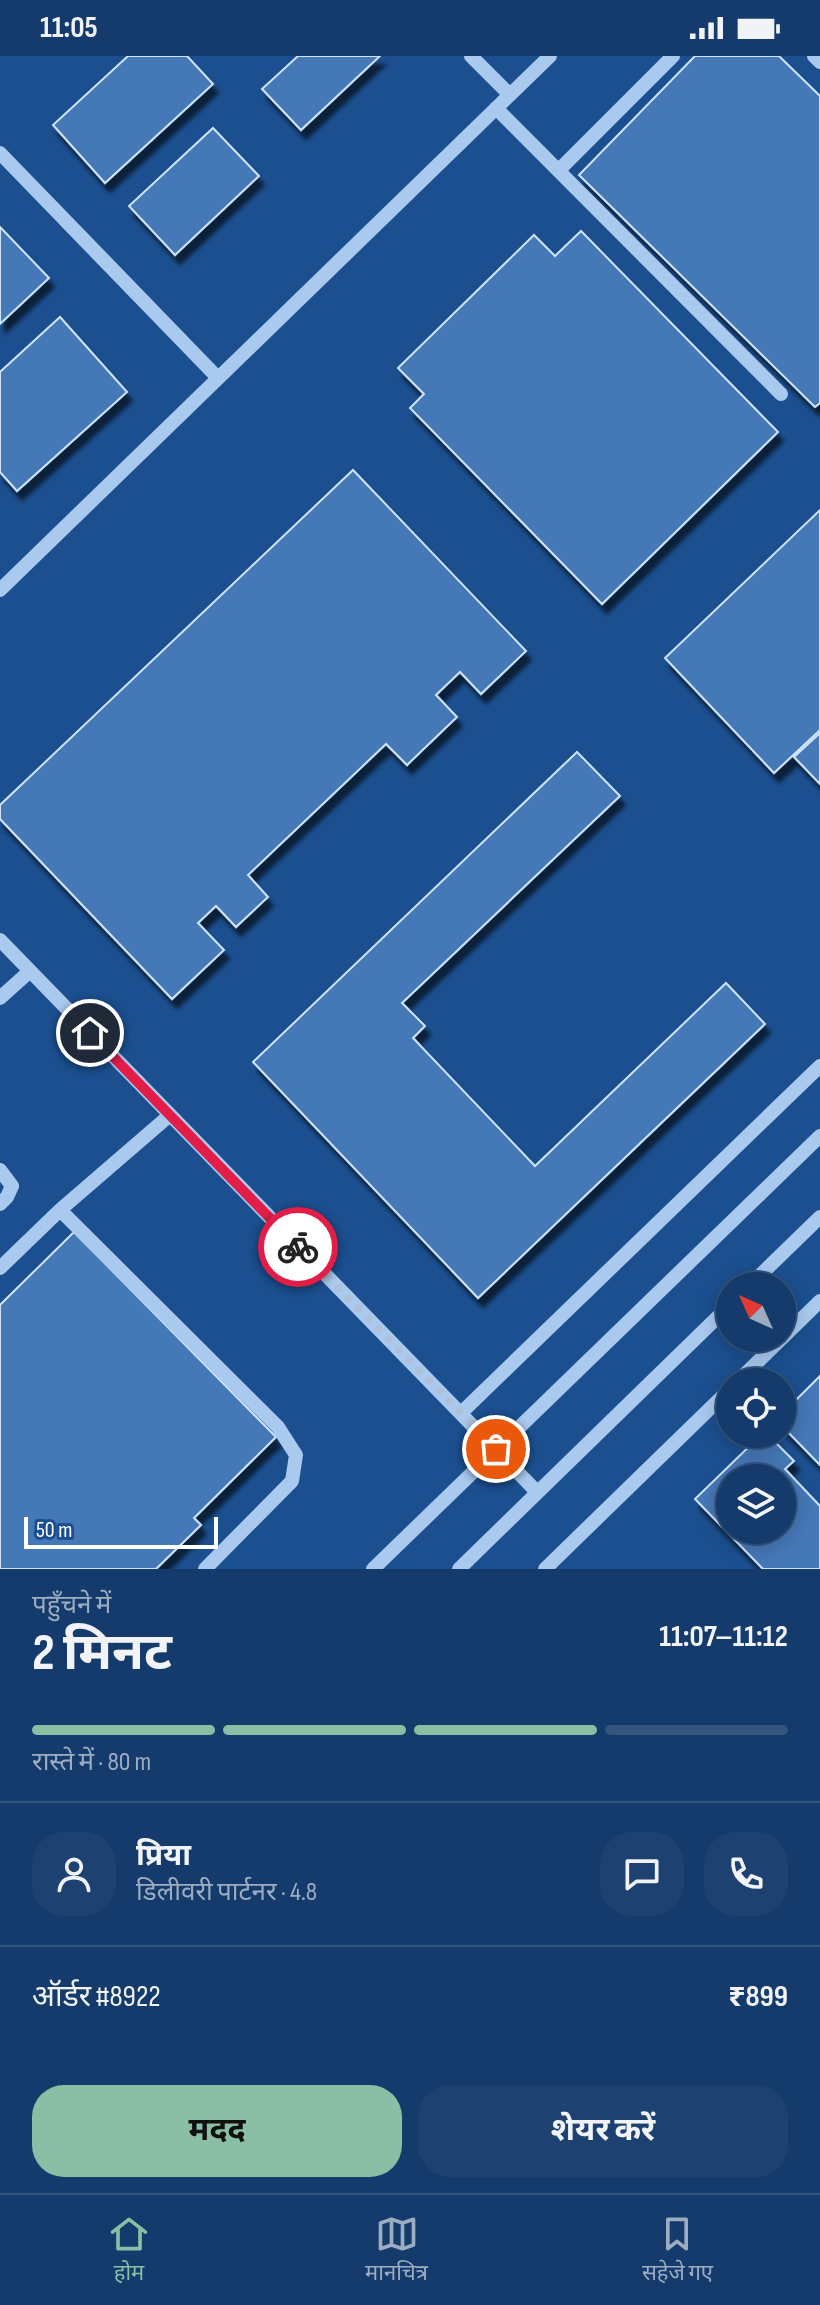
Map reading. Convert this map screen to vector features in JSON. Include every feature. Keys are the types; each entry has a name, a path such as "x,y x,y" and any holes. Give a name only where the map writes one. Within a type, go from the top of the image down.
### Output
{"street":[{"path":"471,56 510,95"},
{"path":"0,590 550,56"},
{"path":"559,170 673,56"},
{"path":"814,56 820,62"},
{"path":"496,108 781,394"},
{"path":"0,153 218,378"},
{"path":"0,940 537,1492"},
{"path":"0,998 30,971"},
{"path":"461,1413 820,1066"},
{"path":"0,1268 60,1210 170,1115"},
{"path":"373,1569 820,1136"},
{"path":"0,1170 12,1186 0,1204"},
{"path":"60,1210 278,1427 296,1455 292,1481 205,1569"},
{"path":"763,1272 820,1217"},
{"path":"751,1368 820,1301"},
{"path":"459,1569 716,1319"},
{"path":"545,1569 716,1403"}],"building":[{"path":"128,56 187,56 213,84 105,183 53,125"},
{"path":"298,56 380,56 301,130 262,89"},
{"path":"695,56 779,56 820,96 820,403 815,407 579,175"},
{"path":"213,128 259,176 175,255 129,206"},
{"path":"0,227 49,278 0,324"},
{"path":"581,231 778,432 602,604 410,408 424,394 398,368 534,235 555,256"},
{"path":"60,317 127,392 17,491 0,472 0,372"},
{"path":"353,470 526,651 481,694 460,672 436,695 457,717 407,765 386,744 248,875 268,897 236,927 216,906 198,923 224,950 172,999 0,819 0,805"},
{"path":"820,510 820,730 774,773 665,658"},
{"path":"820,733 820,784 794,757"},
{"path":"577,752 620,796 402,1003 425,1026 413,1038 535,1166 726,983 765,1024 478,1298 253,1062"},
{"path":"74,1232 276,1437 194,1518 201,1525 156,1569 0,1569 0,1305"},
{"path":"820,1376 820,1465 796,1440 796,1400"},
{"path":"748,1448 781,1448 794,1461 791,1464 731,1464"},
{"path":"716,1479 716,1521 695,1499"},
{"path":"796,1481 820,1506 820,1569 763,1569 739,1544 796,1544"}],"way so far":[{"path":"298,1247 496,1449"}],"route":[{"path":"90,1033 298,1247"}]}
